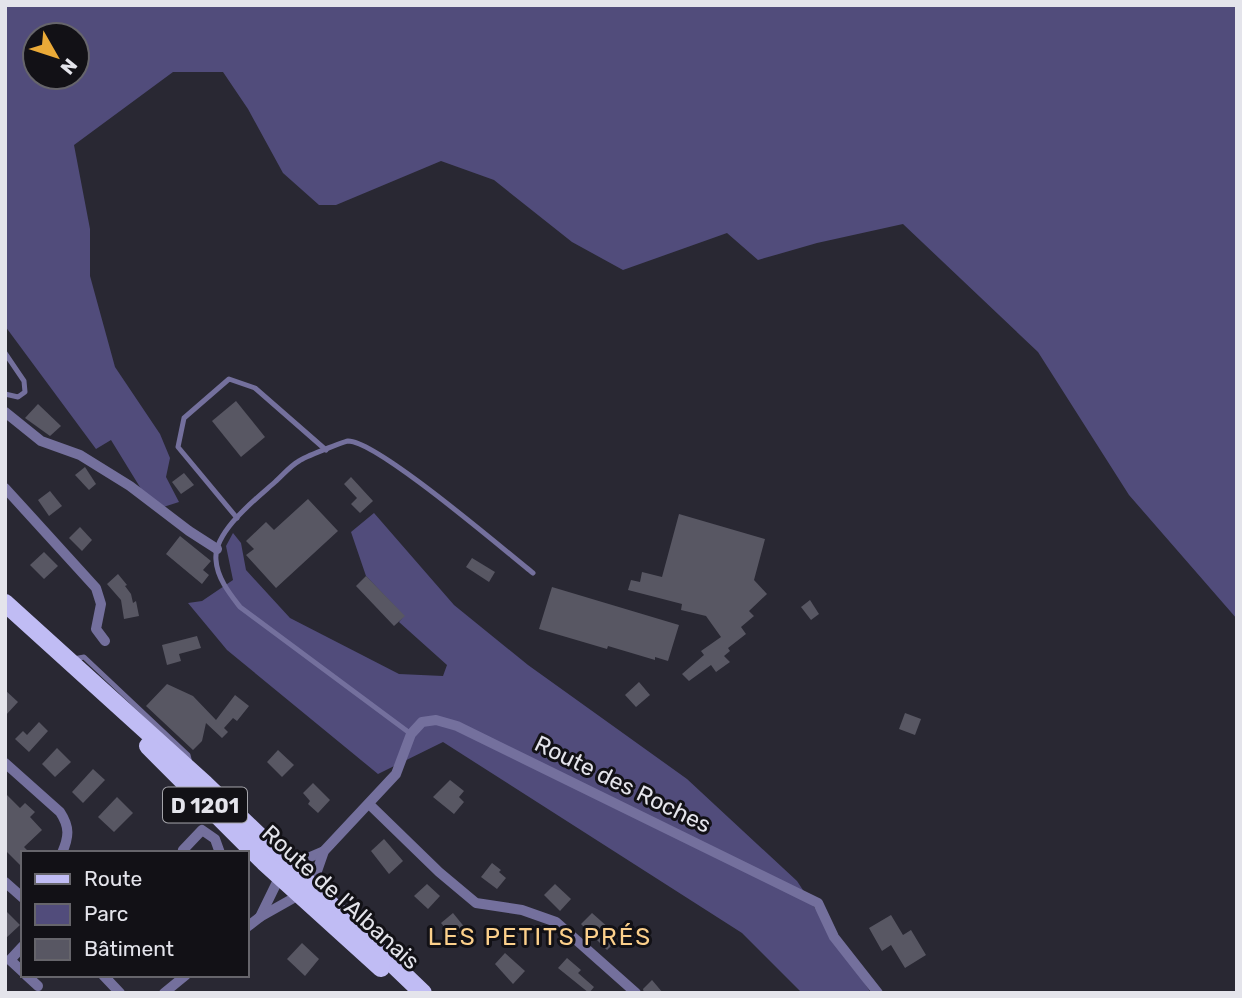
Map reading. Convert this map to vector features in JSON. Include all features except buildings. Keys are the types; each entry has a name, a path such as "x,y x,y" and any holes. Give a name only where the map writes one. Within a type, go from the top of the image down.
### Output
{"main road":[{"name":"Route de l'Albanais","path":"5,603 193,773 295,882 409,993"},
{"name":"Route de l'Albanais","path":"127,715 139,737 233,831 295,882"},
{"path":"295,882 357,929 423,993"}],"street":[{"path":"5,412 41,442 80,456 130,486 217,549"},
{"path":"5,488 96,588 101,604 96,629 105,640"},
{"name":"Route des Roches","path":"411,734 422,722 436,720 457,726 818,903 834,937 878,993"},
{"path":"260,917 295,882 303,860 324,851 396,774 411,734"},
{"path":"5,763 60,812 66,821 69,830 63,851"},
{"path":"369,804 439,872 476,903 522,910 556,922 636,993"},
{"path":"184,851 202,830 215,839 219,851"},
{"path":"248,927 295,882 317,871 324,851"},
{"path":"5,882 21,896"},
{"path":"8,958 21,970"},
{"path":"28,977 38,986"},
{"path":"105,977 120,993"},
{"path":"164,993 184,977"}],"lane":[{"path":"5,353 24,381 25,392 18,397 5,394"},
{"path":"237,518 178,447 184,418 229,379 254,388 326,450"},
{"path":"411,734 240,607 224,586 215,561 217,549 237,518 299,460 348,441 368,446 395,464 533,573"},
{"path":"68,661 85,657 188,755 193,773"}],"green space":[{"path":"5,5 1237,5 1237,619 1129,495 1038,352 903,224 817,243 758,260 727,233 623,270 572,242 494,180 441,161 336,205 319,205 283,173 248,109 223,72 173,72 74,145 90,229 90,276 115,367 160,434 170,458 166,477 179,502 154,510 111,440 96,449 5,326"},
{"path":"374,513 454,605 528,665 687,779 797,881 871,993 802,993 742,933 443,742 378,774 227,650 188,603 202,601 233,580 226,546 233,533 241,543 246,570 290,618 399,674 443,676 447,665 399,622 404,616 366,576 351,532"}],"district":[{"name":"LES PETITS PRÉS","path":"540,937"}]}
